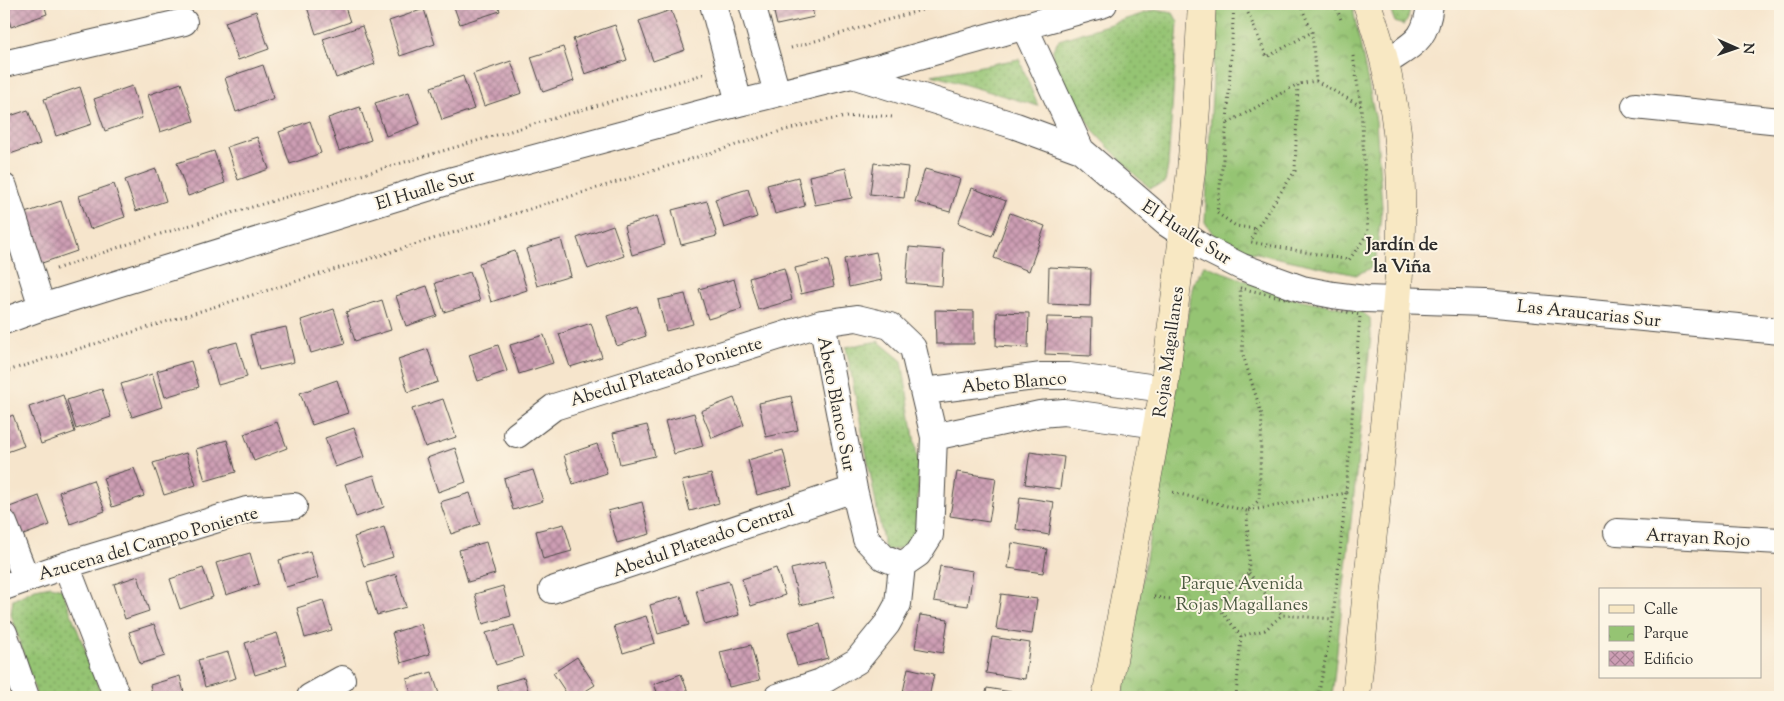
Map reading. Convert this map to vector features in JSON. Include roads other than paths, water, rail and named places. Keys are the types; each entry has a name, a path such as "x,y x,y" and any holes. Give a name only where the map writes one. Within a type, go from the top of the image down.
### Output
{"street":[{"path":"713,4 739,103"},
{"path":"752,4 777,94"},
{"name":"El Hualle Sur","path":"4,321 42,307 453,180 739,103 852,75 1104,4"},
{"name":"Rojas Magallanes","path":"1106,697 1164,389 1184,234 1196,108 1202,4"},
{"path":"1356,697 1397,300 1402,206 1401,162 1395,112 1385,63 1367,4"},
{"path":"1385,63 1420,37 1428,22 1430,4"},
{"path":"4,64 184,22"},
{"name":"El Hualle Sur","path":"1024,26 1081,150"},
{"name":"El Hualle Sur","path":"852,75 1016,126 1081,150 1166,222 1204,248 1242,268 1302,289 1341,296 1397,300"},
{"path":"1634,106 1780,121"},
{"path":"4,187 42,307"},
{"name":"Las Araucarias Sur","path":"1397,300 1484,303 1780,331"},
{"name":"Abeto Blanco Sur","path":"856,318 890,326 912,348 924,391 934,436 930,535 918,554 902,565 883,557 866,539 854,489 822,323 856,318"},
{"name":"Abedul Plateado Poniente","path":"517,435 554,407 822,323"},
{"name":"Abeto Blanco","path":"924,391 1051,376 1069,376 1164,389"},
{"name":"Abeto Blanco","path":"934,436 1040,414 1064,412 1158,425"},
{"name":"Abedul Plateado Central","path":"552,590 854,489"},
{"name":"Azucena del Campo Poniente","path":"15,583 66,565 247,510 294,506"},
{"path":"4,523 15,583"},
{"name":"Arrayan Rojo","path":"1617,532 1780,541"},
{"path":"66,565 117,697"},
{"path":"777,697 821,682 857,661 887,624 898,604 902,565"},
{"path":"4,633 26,697"},
{"path":"310,697 342,679"}],"district":[{"name":"Jardín de la Viña","path":"1402,254"}],"park label":[{"name":"Parque Avenida Rojas Magallanes","path":"1242,593"}]}
